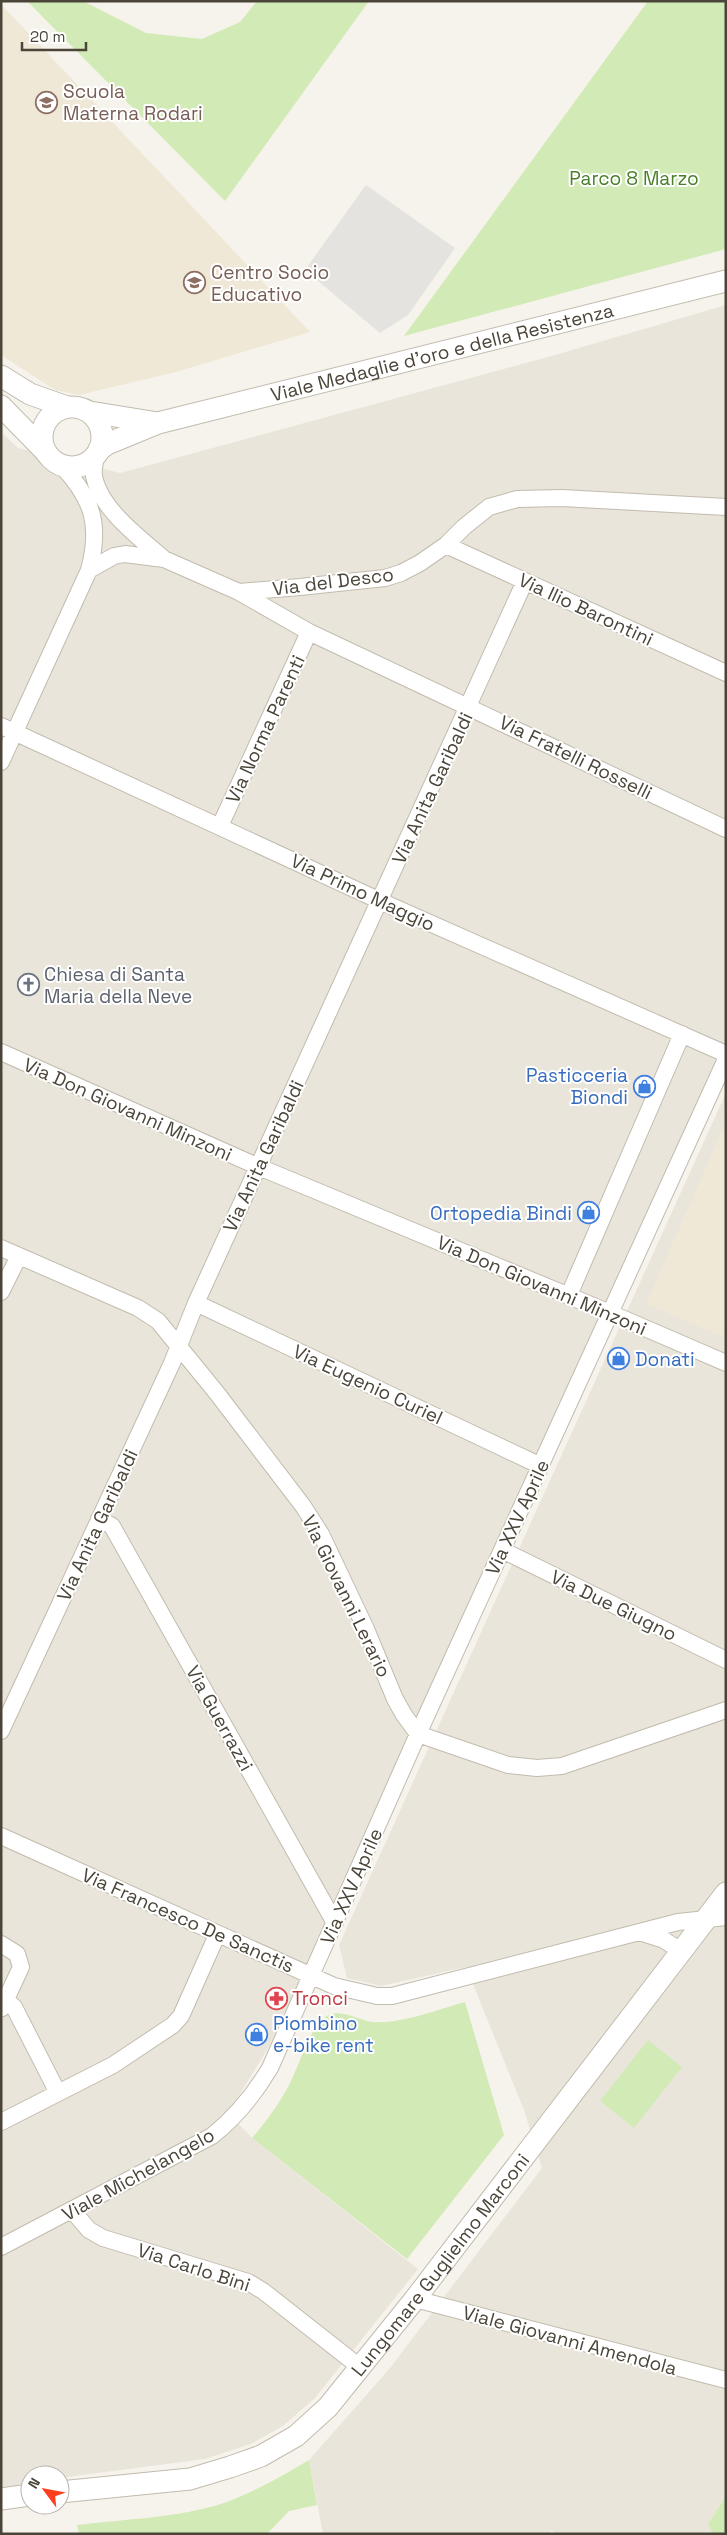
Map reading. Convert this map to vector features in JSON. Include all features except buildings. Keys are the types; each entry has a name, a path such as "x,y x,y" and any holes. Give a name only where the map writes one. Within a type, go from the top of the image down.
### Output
{"street":[{"name":"Viale Medaglie d'oro e della Resistenza","path":"98,453 107,444 158,423 726,280"},
{"path":"1,376 30,394 67,407 75,407 90,412 101,426 102,436 94,475 100,492 115,515 164,559"},
{"path":"1,406 48,456 61,465 83,491 93,517 95,546 89,570 8,730 1,762"},
{"path":"44,450 42,431 46,422 51,415 67,407"},
{"name":"Viale Medaglie d'oro e della Resistenza","path":"90,412 158,423"},
{"path":"61,465 80,466 98,453"},
{"name":"Via del Desco","path":"164,559 239,592 385,578 420,564 446,545 464,527 489,507 517,499 562,498 726,507"},
{"name":"Via Ilio Barontini","path":"446,545 726,673"},
{"path":"89,570 114,556 125,554 164,559"},
{"name":"Via Anita Garibaldi","path":"1,1732 179,1347 196,1303 525,581"},
{"name":"Via Fratelli Rosselli","path":"239,592 310,632 726,829"},
{"name":"Via Norma Parenti","path":"220,826 310,632"},
{"name":"Via Primo Maggio","path":"8,730 380,901 726,1054"},
{"path":"569,1295 682,1034"},
{"name":"Via Don Giovanni Minzoni","path":"1,1052 259,1167 610,1312 726,1363"},
{"name":"Via XXV Aprile","path":"311,1976 418,1734 726,1060"},
{"name":"Via Giovanni Lerario","path":"1,1248 138,1308 158,1321 245,1430 321,1534 366,1629 395,1699 418,1734"},
{"path":"1,1292 19,1256"},
{"name":"Via Eugenio Curiel","path":"196,1303 541,1466"},
{"name":"Via Guerrazzi","path":"99,1519 112,1526 335,1923"},
{"name":"Via Due Giugno","path":"502,1550 726,1660"},
{"path":"418,1734 508,1766 537,1768 562,1766 726,1710"},
{"name":"Via Francesco De Sanctis","path":"1,1836 217,1935 334,1986 363,1994 392,1996 639,1932 716,1917"},
{"name":"Lungomare Guglielmo Marconi","path":"70,2491 190,2479 261,2456 302,2430 328,2407 415,2299 681,1951 716,1917 726,1893"},
{"path":"639,1932 664,1940 681,1951"},
{"path":"1,2122 113,2065 172,2025 180,2016 217,1935"},
{"path":"1,1944 17,1954 22,1967 4,2004 14,2008 58,2093"},
{"name":"Viale Michelangelo","path":"1,2247 212,2136 234,2118 254,2095 270,2068 311,1976"},
{"name":"Via Carlo Bini","path":"72,2210 89,2230 103,2238 248,2282 263,2291 361,2368"},
{"name":"Viale Giovanni Amendola","path":"415,2299 726,2380"},
{"path":"1,2499 20,2497"}],"shaded area":[{"name":"Scuola Materna Rodari","path":"1,4 310,332 176,372 79,395 55,390 1,355"},
{"path":"366,185 455,248 408,315 380,333 305,270"},
{"path":"726,305 726,1038 270,2045 228,2113 252,2138 418,2269 315,2398 283,2426 251,2444 205,2459 70,2477 70,2465 20,2465 20,2485 1,2490 1,432 18,448 120,473 548,357"},
{"path":"726,1093 726,2496 708,2524 713,2534 556,2534 551,2530 549,2534 323,2534 309,2460 390,2368 542,2168 524,2110 466,1967 381,1986 347,1978 339,1945"},
{"path":"726,1122 726,1338 646,1304"}],"green space":[{"path":"27,1 83,1 146,33 202,39 240,22 257,1 369,1 225,201"},
{"name":"Parco 8 Marzo","path":"648,1 726,1 726,249 404,336"},
{"path":"465,2002 504,2135 407,2259 252,2138 281,2099 293,2077 310,2037 315,2028 327,2016 338,2013 372,2022 395,2021"},
{"path":"648,2040 682,2067 634,2128 600,2101"},
{"path":"309,2460 317,2505 289,2511 267,2534 79,2534 77,2525 170,2515 224,2503 257,2489"},
{"path":"726,2496 726,2534 713,2534 708,2524"}],"place":[{"name":"Scuola Materna Rodari","path":"47,102"},
{"name":"Centro Socio Educativo","path":"195,283"},
{"name":"Chiesa di Santa Maria della Neve","path":"28,985"},
{"name":"Pasticceria Biondi","path":"644,1086"},
{"name":"Ortopedia Bindi","path":"588,1213"},
{"name":"Donati","path":"619,1359"},
{"name":"Tronci","path":"276,1998"},
{"name":"Piombino e-bike rent","path":"257,2034"}]}
